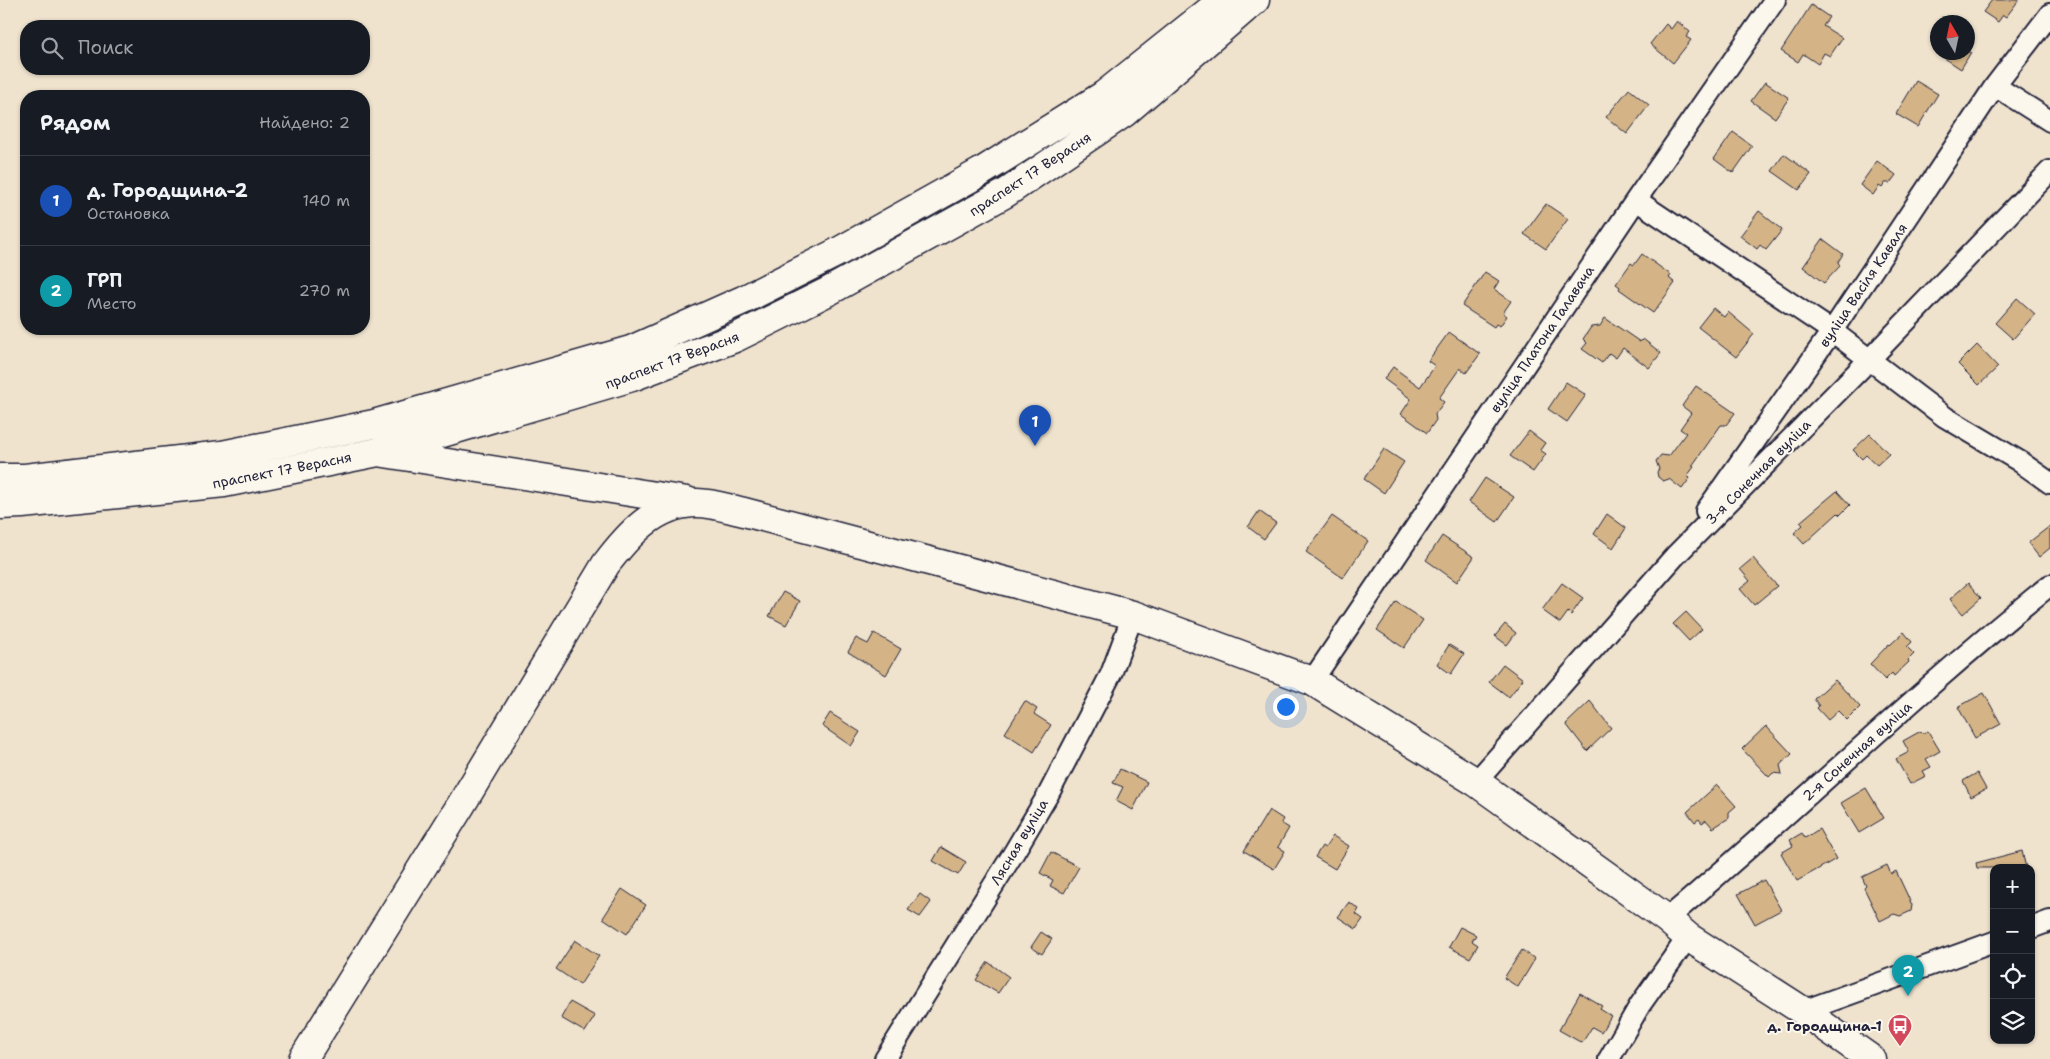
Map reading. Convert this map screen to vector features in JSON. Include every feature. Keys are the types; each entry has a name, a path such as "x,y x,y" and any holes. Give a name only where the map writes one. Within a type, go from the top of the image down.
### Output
{"main road":[{"name":"праспект 17 Верасня","path":"0,478 25,478 222,455 374,424 631,350 751,296 836,252 981,172 1104,94 1223,0"},
{"name":"праспект 17 Верасня","path":"0,505 224,483 378,452 632,377 735,338 829,291 1006,194 1124,113 1254,0"},
{"path":"378,452 695,502 744,512 1132,615 1312,681 1476,782 1666,919 1688,937 1803,1012 1870,1059"},
{"path":"305,1058 461,805 606,564 631,532 647,519 667,509 695,502"}],"street":[{"name":"вуліца Платона Галавача","path":"1312,681 1636,200 1776,0"},
{"name":"вуліца Васіля Каваля","path":"1675,556 1832,331 1996,86 2050,14"},
{"path":"1996,86 2050,121"},
{"name":"3-я Сонечная вуліца","path":"1476,782 1675,556 1870,360 2050,171"},
{"path":"1636,200 1832,331 1945,418 2025,464 2050,483"},
{"name":"2-я Сонечная вуліца","path":"1666,919 1736,860 1813,789 1995,629 2050,586"},
{"name":"Лясная вуліца","path":"885,1059 1049,793 1111,674 1132,615"},
{"path":"2035,927 2050,921"},
{"path":"1609,1059 1640,1005 1688,937"},
{"path":"1803,1012 1990,943"}],"building":[{"path":"1992,0 2019,0 2006,17 2003,15 1998,22 1983,12"},
{"path":"1811,5 1829,17 1823,26 1842,38 1830,56 1824,53 1818,64 1803,54 1798,62 1781,51"},
{"path":"1677,21 1690,32 1686,37 1691,40 1673,63 1650,44 1666,24 1671,29"},
{"path":"1947,60 1966,60 1961,69"},
{"path":"1916,81 1938,94 1918,127 1896,114"},
{"path":"1765,82 1789,98 1775,118 1751,101"},
{"path":"1629,89 1649,105 1627,134 1606,117"},
{"path":"1733,132 1752,146 1733,173 1714,159"},
{"path":"1784,154 1811,174 1799,190 1772,171"},
{"path":"1877,161 1896,175 1890,183 1885,183 1882,188 1879,186 1873,195 1860,185"},
{"path":"1546,204 1568,219 1546,249 1524,234"},
{"path":"1759,211 1782,230 1766,250 1760,245 1757,249 1740,236"},
{"path":"1823,239 1843,254 1838,262 1840,266 1824,283 1803,267"},
{"path":"1642,254 1671,275 1669,278 1675,283 1653,313 1619,289 1620,287 1616,284 1631,263 1634,265"},
{"path":"1485,272 1499,281 1494,289 1511,301 1503,313 1507,316 1500,326 1496,324 1494,327 1462,306"},
{"path":"2017,298 2035,314 2013,339 1995,323"},
{"path":"1713,308 1724,317 1728,312 1754,334 1736,357 1698,327"},
{"path":"1605,318 1640,342 1643,339 1661,353 1649,368 1623,348 1616,358 1609,353 1602,363 1582,349 1587,343 1583,339 1591,327 1600,326"},
{"path":"1449,332 1480,354 1466,373 1460,368 1439,398 1444,402 1435,414 1436,420 1427,433 1401,414 1411,399 1384,379 1393,367 1420,387 1435,366 1428,361"},
{"path":"1977,345 1998,367 1979,385 1958,364"},
{"path":"1566,382 1586,395 1567,422 1548,409"},
{"path":"1696,386 1735,413 1726,425 1721,425 1692,466 1694,467 1687,476 1690,478 1682,489 1669,479 1663,481 1658,477 1657,472 1659,469 1656,461 1661,455 1669,456 1686,433 1680,429 1691,413 1682,406"},
{"path":"1529,431 1545,443 1540,450 1546,454 1533,472 1510,456"},
{"path":"1870,434 1889,454 1877,465 1866,455 1862,459 1853,450"},
{"path":"1384,449 1404,462 1384,493 1364,479"},
{"path":"1485,478 1514,497 1497,522 1469,502"},
{"path":"1837,491 1850,505 1840,515 1838,513 1804,544 1794,533 1803,525 1800,522"},
{"path":"1259,511 1276,523 1264,539 1248,527"},
{"path":"1607,514 1626,528 1613,548 1594,534"},
{"path":"1332,516 1368,541 1343,578 1306,552"},
{"path":"2050,526 2050,548 2039,557 2028,543"},
{"path":"1442,536 1474,557 1457,582 1426,560"},
{"path":"1753,558 1777,586 1754,605 1740,589 1750,581 1740,569"},
{"path":"1562,583 1583,598 1571,615 1568,612 1560,623 1542,610"},
{"path":"1968,583 1981,598 1963,614 1950,599"},
{"path":"783,592 800,601 786,625 769,616"},
{"path":"1396,602 1423,620 1404,648 1377,630"},
{"path":"1686,612 1702,629 1689,641 1673,624"},
{"path":"1505,624 1516,633 1507,645 1495,636"},
{"path":"1904,632 1912,642 1907,647 1914,654 1908,660 1909,662 1894,676 1892,673 1885,680 1870,664 1889,644"},
{"path":"874,633 901,649 886,675 848,652 856,638 868,644"},
{"path":"1449,645 1464,654 1451,674 1437,664"},
{"path":"1503,664 1523,679 1509,697 1489,682"},
{"path":"1835,680 1860,707 1847,720 1838,711 1828,720 1817,708 1819,706 1814,699"},
{"path":"1984,693 2001,724 1975,738 1958,707"},
{"path":"1025,701 1037,709 1034,714 1051,725 1034,752 1005,733"},
{"path":"1590,701 1611,728 1587,751 1566,724"},
{"path":"830,713 860,732 851,746 822,726"},
{"path":"1766,726 1792,754 1780,765 1782,774 1773,773 1769,777 1742,749"},
{"path":"1928,731 1940,751 1926,759 1931,767 1923,771 1926,776 1910,784 1896,759 1909,752 1903,741 1919,732 1924,733"},
{"path":"1120,769 1147,782 1133,810 1116,801 1123,787 1113,783"},
{"path":"1977,773 1986,789 1971,797 1963,781"},
{"path":"1717,785 1736,806 1729,812 1729,818 1713,828 1706,820 1702,823 1699,819 1695,822 1687,812"},
{"path":"1866,788 1884,818 1859,833 1841,803"},
{"path":"1269,810 1283,819 1281,823 1289,828 1278,847 1285,851 1274,869 1244,851"},
{"path":"1819,829 1836,859 1797,881 1781,853 1793,846 1790,840 1802,833 1805,838"},
{"path":"1333,836 1349,846 1335,869 1315,857 1322,846 1325,848"},
{"path":"941,847 966,862 958,875 933,861"},
{"path":"2022,851 2025,864 1990,864 1990,868 1977,868 1976,863"},
{"path":"1051,852 1079,867 1064,893 1050,886 1053,880 1040,873"},
{"path":"1887,865 1891,874 1896,871 1912,905 1911,911 1900,916 1894,914 1880,921 1864,888 1866,886 1862,877"},
{"path":"1764,880 1781,910 1755,924 1738,894"},
{"path":"622,889 646,905 627,934 603,918"},
{"path":"920,894 931,902 920,917 908,910"},
{"path":"1349,902 1359,909 1356,914 1363,919 1356,929 1338,917"},
{"path":"1460,927 1476,935 1472,941 1478,945 1470,958 1449,947"},
{"path":"1041,932 1052,939 1042,954 1031,947"},
{"path":"575,940 599,956 580,985 556,969"},
{"path":"1522,950 1535,959 1518,987 1504,978"},
{"path":"988,962 1009,977 998,993 976,980"},
{"path":"1580,993 1602,1006 1600,1009 1611,1016 1601,1032 1592,1027 1582,1043 1559,1030"},
{"path":"570,1002 595,1016 585,1032 561,1018"}],"place":[{"name":"д. Городщина-2","path":"1035,446"},
{"name":"ГРП","path":"1908,996"},
{"name":"д. Городщина-1","path":"1900,1047"}]}
